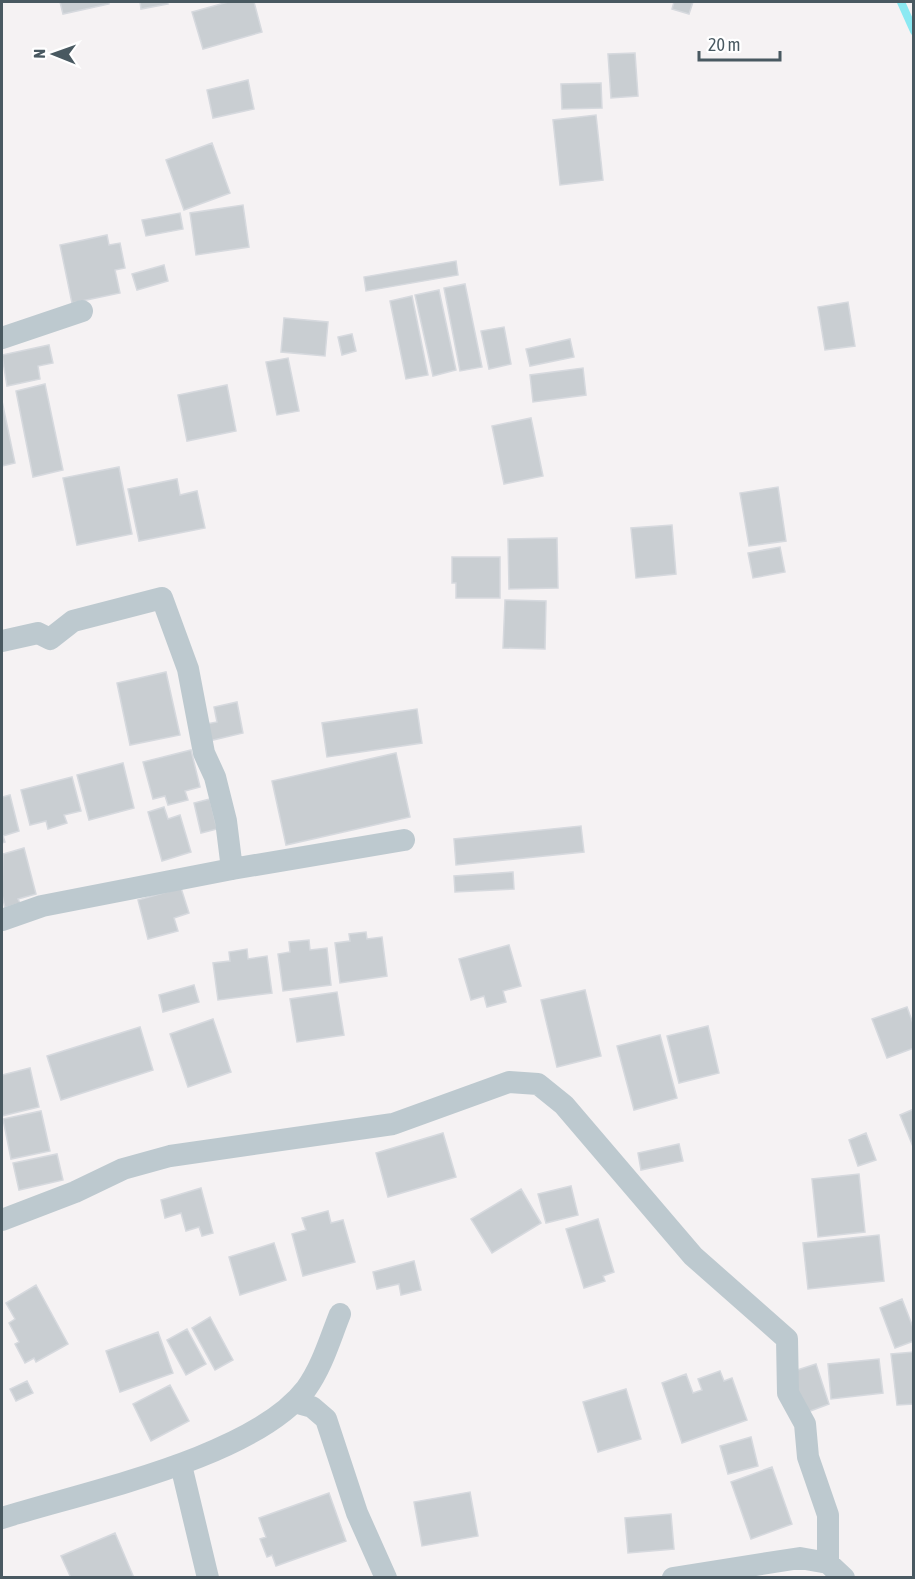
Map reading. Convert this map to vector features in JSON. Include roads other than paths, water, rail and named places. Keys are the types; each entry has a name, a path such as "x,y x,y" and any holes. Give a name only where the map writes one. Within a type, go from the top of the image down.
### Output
{"street":[{"path":"2,338 82,311"},
{"path":"2,641 38,633 50,639 73,621 162,598 188,669 204,753 215,777 226,821 232,869"},
{"path":"2,920 42,906 232,869 404,840"},
{"path":"2,1220 75,1192 123,1169 170,1156 393,1124 509,1082 538,1084 564,1105 693,1256 787,1339 788,1393 805,1424 808,1457 828,1515 836,1570 800,1558 673,1578"},
{"path":"2,1518 181,1465 254,1431 294,1402 319,1367 340,1314"},
{"path":"294,1402 312,1407 326,1419 357,1513 386,1578"},
{"path":"181,1465 208,1578"}],"waterway":[{"path":"901,2 914,31"}]}
